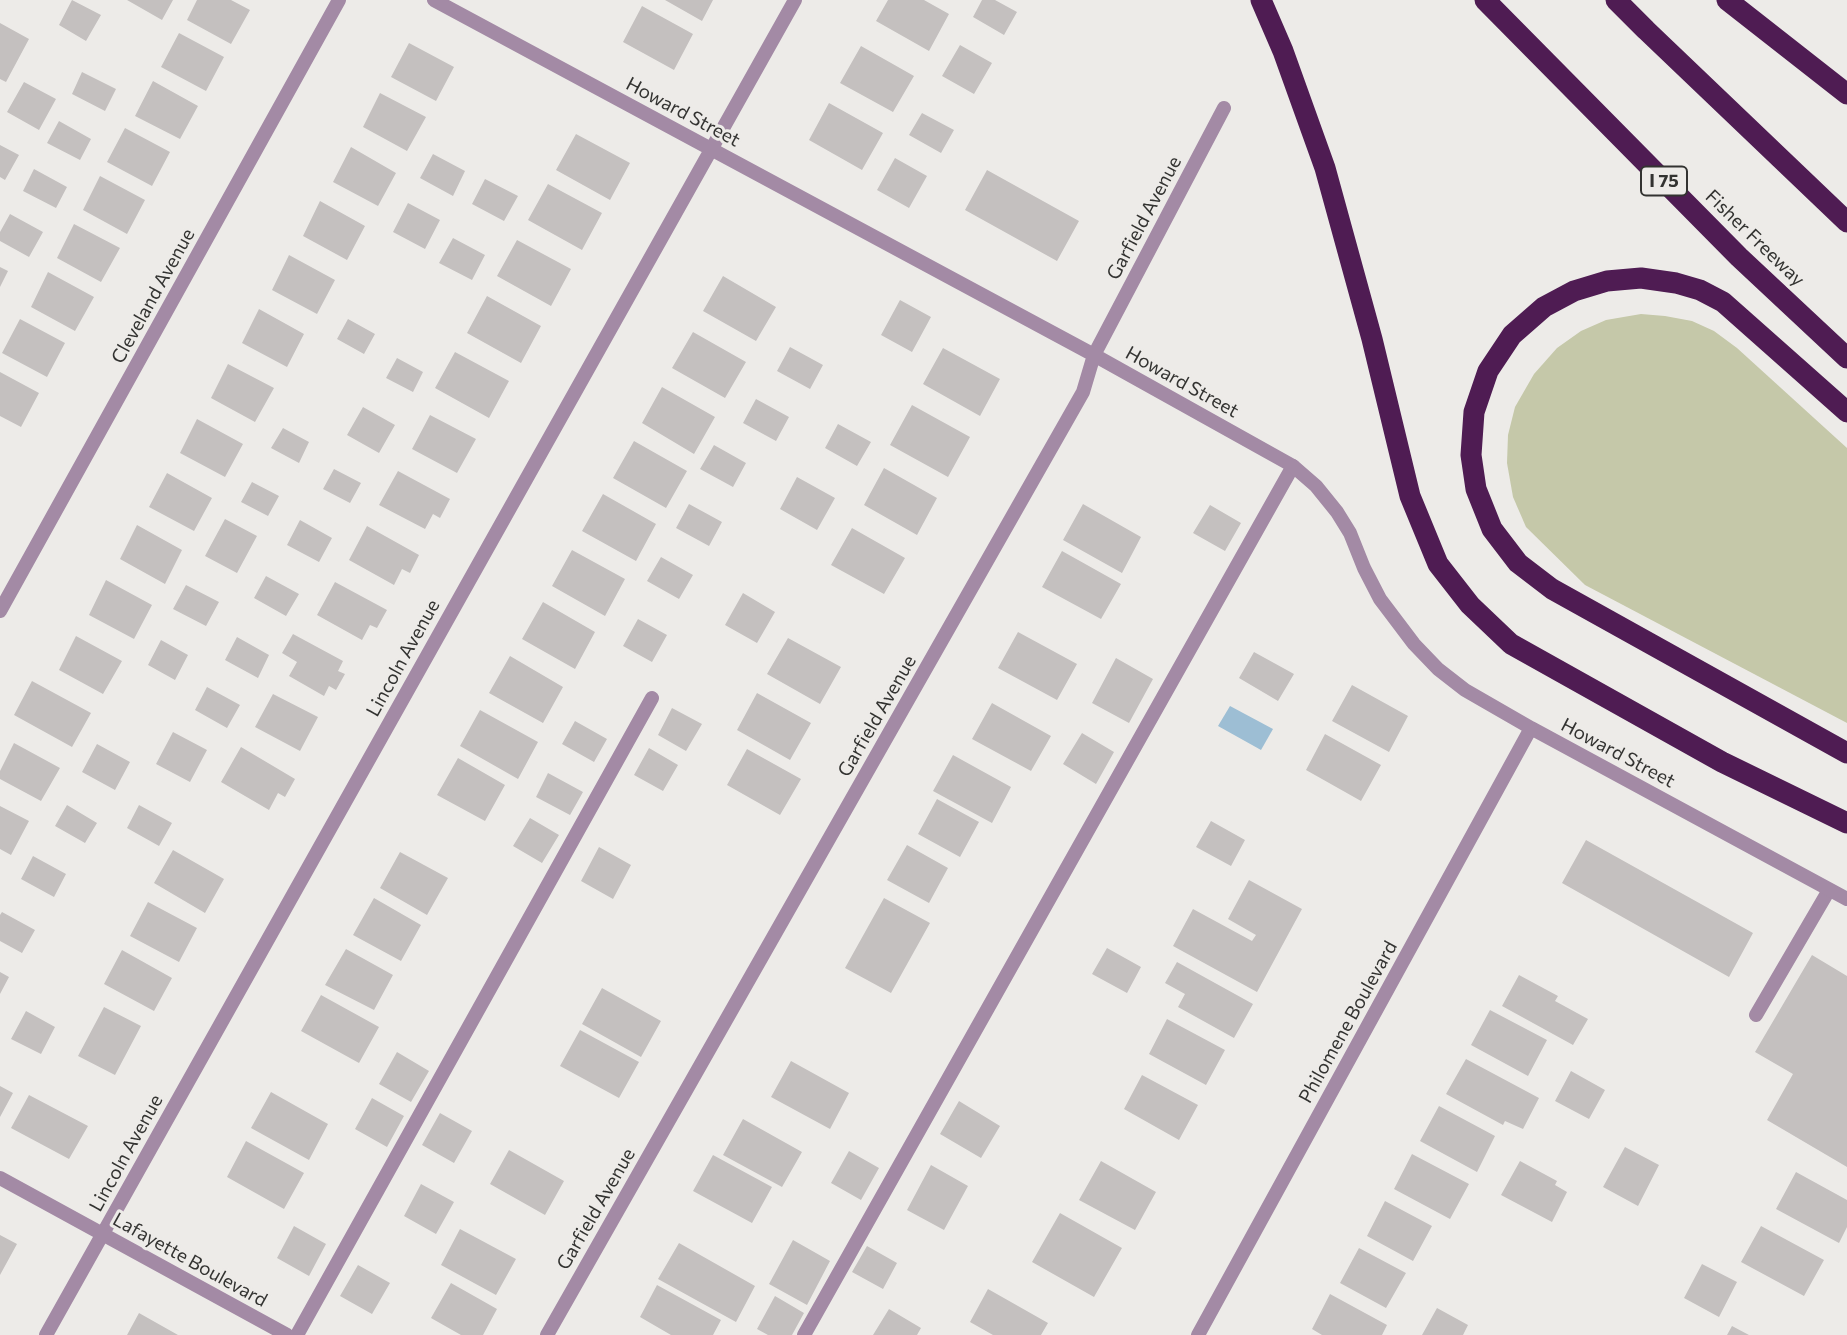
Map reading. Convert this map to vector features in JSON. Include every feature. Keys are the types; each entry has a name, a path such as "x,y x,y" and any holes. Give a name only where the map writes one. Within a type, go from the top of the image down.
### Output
{"highway":[{"path":"1261,0 1283,51 1325,168 1372,340 1410,496 1438,564 1471,605 1511,644 1722,762 1847,823"},
{"name":"Fisher Freeway","path":"1485,0 1739,257 1847,358"},
{"path":"1616,0 1847,222"},
{"path":"1727,0 1847,94"},
{"path":"1847,412 1723,302 1700,290 1676,283 1641,278 1607,281 1574,291 1544,307 1511,335 1488,371 1474,412 1471,455 1476,489 1492,529 1518,563 1552,589 1847,753"}],"street":[{"name":"Cleveland Avenue","path":"0,611 339,0"},
{"name":"Howard Street","path":"434,0 1094,355 1293,466 1337,512 1350,533 1380,599 1414,645 1438,669 1465,690 1531,728 1847,899"},
{"name":"Lincoln Avenue","path":"46,1335 795,0"},
{"name":"Garfield Avenue","path":"547,1335 1083,392 1094,355 1224,108"},
{"path":"804,1335 1293,466"},
{"path":"298,1335 652,698"},
{"name":"Philomene Boulevard","path":"1198,1335 1531,728"},
{"path":"1756,1015 1829,890"},
{"name":"Lafayette Boulevard","path":"0,1178 287,1335"}],"green space":[{"path":"1641,314 1692,321 1714,331 1737,348 1847,448 1847,723 1585,585 1526,527 1513,497 1507,463 1508,435 1515,407 1534,374 1557,348 1581,331 1606,320"}],"water":[{"path":"1230,706 1273,729 1261,750 1218,726"}],"building":[{"path":"72,0 101,15 86,41 59,25"},
{"path":"127,0 173,0 162,20"},
{"path":"197,0 231,0 250,10 231,44 187,20"},
{"path":"665,0 713,0 702,21"},
{"path":"888,0 924,0 949,14 929,51 876,21"},
{"path":"982,0 995,0 1017,12 1004,35 973,17"},
{"path":"642,6 693,34 674,70 623,42"},
{"path":"0,23 29,39 6,82 0,79"},
{"path":"179,33 224,57 206,91 161,67"},
{"path":"409,43 454,67 436,101 391,77"},
{"path":"960,45 992,63 974,94 942,76"},
{"path":"861,46 914,76 893,112 840,83"},
{"path":"82,72 116,89 105,111 72,94"},
{"path":"153,81 198,106 180,139 135,116"},
{"path":"24,82 56,99 39,130 7,112"},
{"path":"380,93 426,117 407,151 363,127"},
{"path":"829,103 883,133 862,170 809,140"},
{"path":"922,113 954,130 941,153 909,135"},
{"path":"59,121 91,139 80,160 47,143"},
{"path":"125,128 170,152 152,186 107,162"},
{"path":"576,134 630,163 610,200 556,170"},
{"path":"0,145 19,155 5,180 0,177"},
{"path":"351,147 396,173 378,206 333,182"},
{"path":"433,154 465,171 453,196 420,178"},
{"path":"895,158 927,176 909,208 877,190"},
{"path":"34,169 67,187 56,208 23,191"},
{"path":"987,170 1079,221 1057,261 965,210"},
{"path":"100,176 145,200 127,234 83,210"},
{"path":"485,179 518,196 504,221 472,204"},
{"path":"548,184 602,213 582,250 528,220"},
{"path":"320,201 365,226 347,260 303,236"},
{"path":"408,203 440,220 425,249 393,232"},
{"path":"10,214 43,232 29,257 0,241 0,232"},
{"path":"74,224 120,248 101,282 57,258"},
{"path":"453,238 485,255 472,280 439,263"},
{"path":"517,240 571,269 551,306 497,276"},
{"path":"289,255 335,280 317,314 272,290"},
{"path":"0,267 8,271 0,287"},
{"path":"48,272 94,297 75,331 31,307"},
{"path":"723,276 776,307 756,341 703,311"},
{"path":"487,296 541,326 521,363 467,333"},
{"path":"900,300 931,317 912,352 881,335"},
{"path":"259,309 304,334 287,367 242,343"},
{"path":"20,319 65,343 47,377 2,353"},
{"path":"348,319 375,334 364,354 337,339"},
{"path":"693,332 746,362 725,398 672,368"},
{"path":"790,347 823,365 810,389 777,371"},
{"path":"943,348 1000,379 980,416 923,384"},
{"path":"455,352 509,381 489,418 435,388"},
{"path":"397,358 423,372 413,392 386,378"},
{"path":"228,364 274,388 255,422 211,398"},
{"path":"0,372 39,393 21,427 0,416"},
{"path":"662,387 715,417 694,454 642,423"},
{"path":"756,399 789,417 776,441 743,423"},
{"path":"912,405 970,437 948,477 890,445"},
{"path":"363,407 395,425 379,453 347,435"},
{"path":"430,415 476,439 457,473 412,449"},
{"path":"197,419 243,444 225,477 180,453"},
{"path":"838,424 871,442 857,466 825,448"},
{"path":"283,428 309,442 299,463 271,448"},
{"path":"634,441 687,471 666,508 613,478"},
{"path":"714,445 746,463 733,487 700,469"},
{"path":"884,468 937,498 917,535 864,505"},
{"path":"334,469 361,483 350,503 323,489"},
{"path":"398,471 450,499 440,518 433,514 425,529 379,505"},
{"path":"167,473 212,498 194,531 149,507"},
{"path":"797,477 835,498 817,530 780,509"},
{"path":"252,482 279,496 268,516 241,502"},
{"path":"603,494 656,524 636,561 582,531"},
{"path":"689,504 722,522 709,546 676,528"},
{"path":"1083,504 1141,537 1122,573 1063,540"},
{"path":"1210,505 1241,523 1225,551 1193,533"},
{"path":"225,519 257,536 237,573 205,556"},
{"path":"300,520 332,538 319,562 287,545"},
{"path":"137,525 182,550 165,584 120,559"},
{"path":"367,526 419,555 410,573 402,569 394,585 349,560"},
{"path":"852,528 905,558 884,594 831,565"},
{"path":"572,550 625,579 605,616 552,586"},
{"path":"1062,551 1121,584 1101,619 1042,587"},
{"path":"661,557 693,575 679,599 647,581"},
{"path":"266,576 299,594 286,616 254,598"},
{"path":"106,580 152,605 134,639 89,615"},
{"path":"335,582 387,610 377,628 370,625 362,640 317,615"},
{"path":"186,585 219,602 206,626 173,609"},
{"path":"743,593 775,612 757,643 725,625"},
{"path":"543,602 595,632 575,669 522,639"},
{"path":"638,619 667,635 652,662 623,646"},
{"path":"1018,632 1077,664 1057,700 998,668"},
{"path":"293,634 343,661 338,671 345,674 336,690 329,686 324,696 289,676 297,662 282,653"},
{"path":"76,636 122,661 103,694 59,670"},
{"path":"237,637 269,655 258,678 225,660"},
{"path":"788,638 841,667 820,704 767,674"},
{"path":"161,640 188,655 175,680 148,665"},
{"path":"1254,652 1294,674 1278,701 1239,678"},
{"path":"510,656 563,687 543,723 489,693"},
{"path":"1116,658 1153,679 1129,723 1092,703"},
{"path":"32,681 91,713 72,747 14,715"},
{"path":"1352,685 1408,716 1389,752 1332,721"},
{"path":"207,687 240,705 227,728 195,710"},
{"path":"757,693 811,723 790,760 737,730"},
{"path":"273,694 318,717 300,751 255,727"},
{"path":"992,703 1051,736 1031,771 972,739"},
{"path":"672,708 702,724 686,751 658,735"},
{"path":"480,710 538,742 518,779 460,746"},
{"path":"575,721 607,739 594,762 562,744"},
{"path":"173,732 207,750 190,782 156,764"},
{"path":"1082,733 1114,752 1096,784 1063,764"},
{"path":"1325,734 1381,765 1361,801 1306,770"},
{"path":"14,743 60,768 41,801 0,779 0,771"},
{"path":"97,744 130,762 115,790 82,772"},
{"path":"241,747 295,779 285,797 278,793 269,810 221,782"},
{"path":"649,748 678,765 663,791 634,775"},
{"path":"747,749 801,779 780,815 727,785"},
{"path":"953,755 1011,787 992,823 933,791"},
{"path":"458,758 505,785 485,821 437,795"},
{"path":"548,773 583,792 570,815 536,797"},
{"path":"937,799 979,822 960,857 918,834"},
{"path":"67,805 97,823 85,843 55,826"},
{"path":"139,805 172,823 159,846 127,828"},
{"path":"0,806 29,821 11,855 0,849"},
{"path":"530,818 559,835 542,863 513,846"},
{"path":"1211,821 1245,840 1231,866 1196,847"},
{"path":"1586,840 1753,933 1729,977 1562,883"},
{"path":"907,845 948,868 929,903 887,880"},
{"path":"599,847 631,865 613,899 581,881"},
{"path":"173,850 224,879 205,913 154,883"},
{"path":"400,852 448,878 427,915 380,888"},
{"path":"33,856 66,874 54,897 21,879"},
{"path":"1249,880 1302,909 1257,992 1173,946 1193,909 1252,941 1256,935 1228,919"},
{"path":"374,898 421,925 401,961 353,935"},
{"path":"884,898 930,923 891,993 845,968"},
{"path":"148,902 197,928 179,962 130,936"},
{"path":"2,912 35,930 22,953 0,941"},
{"path":"1107,948 1141,967 1127,993 1092,974"},
{"path":"346,949 393,975 374,1010 325,985"},
{"path":"122,950 172,978 154,1011 104,984"},
{"path":"1812,955 1847,976 1847,1167 1767,1120 1793,1074 1755,1052"},
{"path":"1177,962 1253,1004 1234,1038 1178,1007 1185,994 1165,983"},
{"path":"0,972 9,977 0,994"},
{"path":"1519,975 1558,996 1555,1001 1588,1019 1573,1045 1502,1006"},
{"path":"602,988 661,1021 641,1057 582,1024"},
{"path":"321,995 379,1027 359,1063 301,1031"},
{"path":"104,1007 141,1026 115,1075 78,1056"},
{"path":"1490,1010 1547,1040 1528,1076 1471,1045"},
{"path":"26,1011 55,1027 41,1054 11,1039"},
{"path":"1167,1019 1225,1050 1206,1085 1149,1054"},
{"path":"580,1030 639,1062 619,1098 560,1066"},
{"path":"397,1052 429,1071 411,1102 379,1084"},
{"path":"1466,1059 1539,1098 1523,1129 1505,1121 1503,1125 1446,1094"},
{"path":"791,1061 849,1093 830,1129 771,1097"},
{"path":"1571,1071 1605,1090 1589,1119 1555,1101"},
{"path":"1142,1075 1198,1105 1179,1140 1124,1109"},
{"path":"0,1086 13,1093 0,1117"},
{"path":"271,1092 328,1124 309,1160 251,1128"},
{"path":"29,1095 88,1126 69,1159 11,1128"},
{"path":"372,1098 404,1116 387,1147 355,1129"},
{"path":"959,1101 1000,1126 981,1158 940,1134"},
{"path":"1439,1106 1495,1136 1477,1172 1420,1141"},
{"path":"440,1113 472,1131 454,1163 422,1145"},
{"path":"743,1119 802,1152 782,1187 723,1155"},
{"path":"246,1141 304,1173 284,1209 227,1177"},
{"path":"1625,1147 1659,1165 1638,1206 1603,1187"},
{"path":"509,1150 564,1181 545,1215 490,1184"},
{"path":"849,1151 879,1168 861,1200 831,1183"},
{"path":"1412,1154 1469,1184 1450,1219 1394,1189"},
{"path":"713,1155 772,1187 752,1223 693,1191"},
{"path":"1101,1161 1156,1192 1135,1230 1079,1200"},
{"path":"1520,1161 1557,1181 1555,1185 1567,1192 1552,1222 1501,1195"},
{"path":"931,1165 968,1186 944,1230 907,1210"},
{"path":"1796,1172 1847,1200 1847,1227 1839,1243 1776,1209"},
{"path":"421,1184 454,1202 436,1234 404,1216"},
{"path":"1385,1201 1432,1226 1413,1261 1367,1236"},
{"path":"1060,1213 1122,1248 1094,1297 1032,1262"},
{"path":"294,1226 326,1244 309,1276 277,1258"},
{"path":"1761,1226 1824,1260 1804,1296 1741,1262"},
{"path":"460,1229 516,1259 496,1295 441,1265"},
{"path":"0,1235 17,1244 0,1275"},
{"path":"793,1240 830,1261 807,1305 769,1284"},
{"path":"679,1243 755,1286 736,1322 658,1279"},
{"path":"867,1246 897,1263 883,1289 852,1272"},
{"path":"1359,1248 1406,1273 1386,1308 1340,1283"},
{"path":"1702,1264 1737,1282 1719,1317 1684,1298"},
{"path":"358,1265 390,1283 372,1314 340,1296"},
{"path":"451,1283 497,1309 483,1335 461,1335 431,1318"},
{"path":"657,1285 721,1320 713,1335 671,1335 640,1317"},
{"path":"988,1289 1048,1323 1041,1335 993,1335 970,1322"},
{"path":"1330,1294 1387,1325 1382,1335 1322,1335 1312,1329"},
{"path":"775,1296 804,1313 792,1335 768,1335 757,1329"},
{"path":"1437,1308 1468,1325 1463,1335 1422,1335"},
{"path":"889,1309 921,1328 917,1335 873,1335"},
{"path":"139,1313 178,1335 127,1335"},
{"path":"1732,1326 1749,1335 1727,1335"}]}
